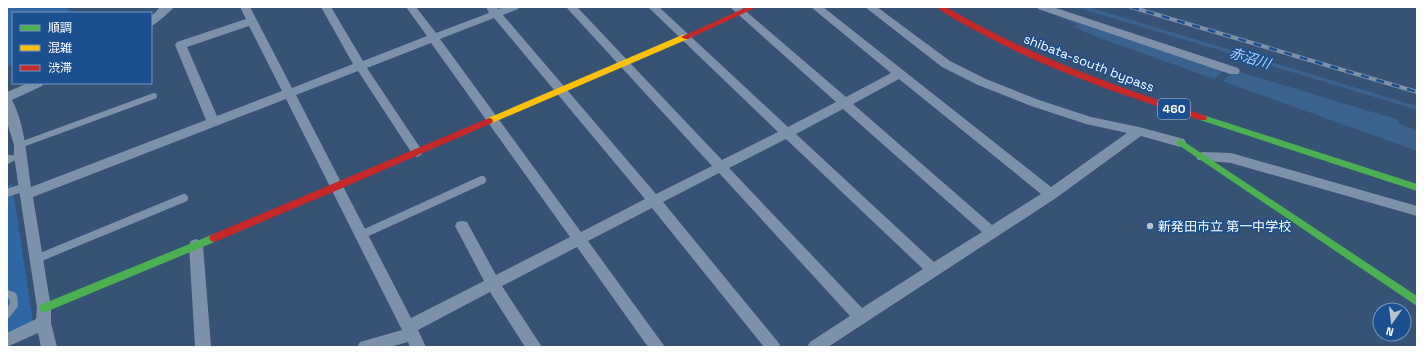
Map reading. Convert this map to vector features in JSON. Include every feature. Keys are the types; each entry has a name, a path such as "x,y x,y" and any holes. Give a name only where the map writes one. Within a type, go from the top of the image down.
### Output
{"main road":[{"name":"shibata-south bypass","path":"941,7 984,33 1022,52 1065,70 1136,96 1417,188"},
{"path":"43,316 196,245 337,187 623,63 743,9"},
{"path":"1180,142 1416,299"}],"street":[{"path":"152,22 164,9 169,7"},
{"path":"245,7 413,336"},
{"path":"326,7 360,66 417,152"},
{"path":"411,7 657,347"},
{"path":"25,191 213,122 433,38 493,10 514,7"},
{"path":"571,7 862,317"},
{"path":"653,7 933,270"},
{"path":"816,7 1052,194"},
{"path":"870,7 946,64 982,82 1035,103 1090,121 1139,131 1180,142"},
{"path":"1042,7 1234,71"},
{"path":"743,9 845,103 991,232"},
{"path":"493,10 654,201 773,347"},
{"path":"213,122 181,45 252,21"},
{"path":"365,347 413,336 493,284 845,103 900,73"},
{"path":"7,97 36,84"},
{"path":"7,102 15,154 25,191 43,316 49,347"},
{"path":"815,347 1052,194 1139,131"},
{"path":"1202,157 1231,158 1417,211"},
{"path":"462,226 493,284 534,347"},
{"path":"196,245 203,347"},
{"path":"7,340 43,316"}],"lane":[{"path":"15,154 154,96"},
{"path":"361,235 482,180"},
{"path":"7,193 25,191"},
{"path":"36,259 184,198"},
{"path":"7,294 13,296 14,305 7,314"}],"shaded area":[{"path":"7,7 64,7 72,12 12,12 12,64 7,67"},
{"path":"1056,14 1226,69 1214,79 1089,34 1074,27 1076,24 1057,16"},
{"path":"1237,71 1399,120 1399,124 1417,130 1417,151 1222,81"},
{"path":"12,184 33,322 7,334 7,186"}],"waterway":[{"name":"赤沼川","path":"1082,7 1417,108"}],"railway":[{"path":"1131,7 1417,92"}],"traffic: fast":[{"path":"1203,118 1417,188"},
{"path":"1180,142 1417,302"},
{"path":"44,308 214,238"}],"traffic: slow":[{"path":"489,121 685,37"}],"traffic: jam":[{"path":"685,37 753,7"},
{"path":"941,7 973,26 1036,58 1101,84 1203,118"},
{"path":"214,238 337,187 489,121"}],"place":[{"name":"新発田市立 第一中学校","path":"1150,226"}]}
